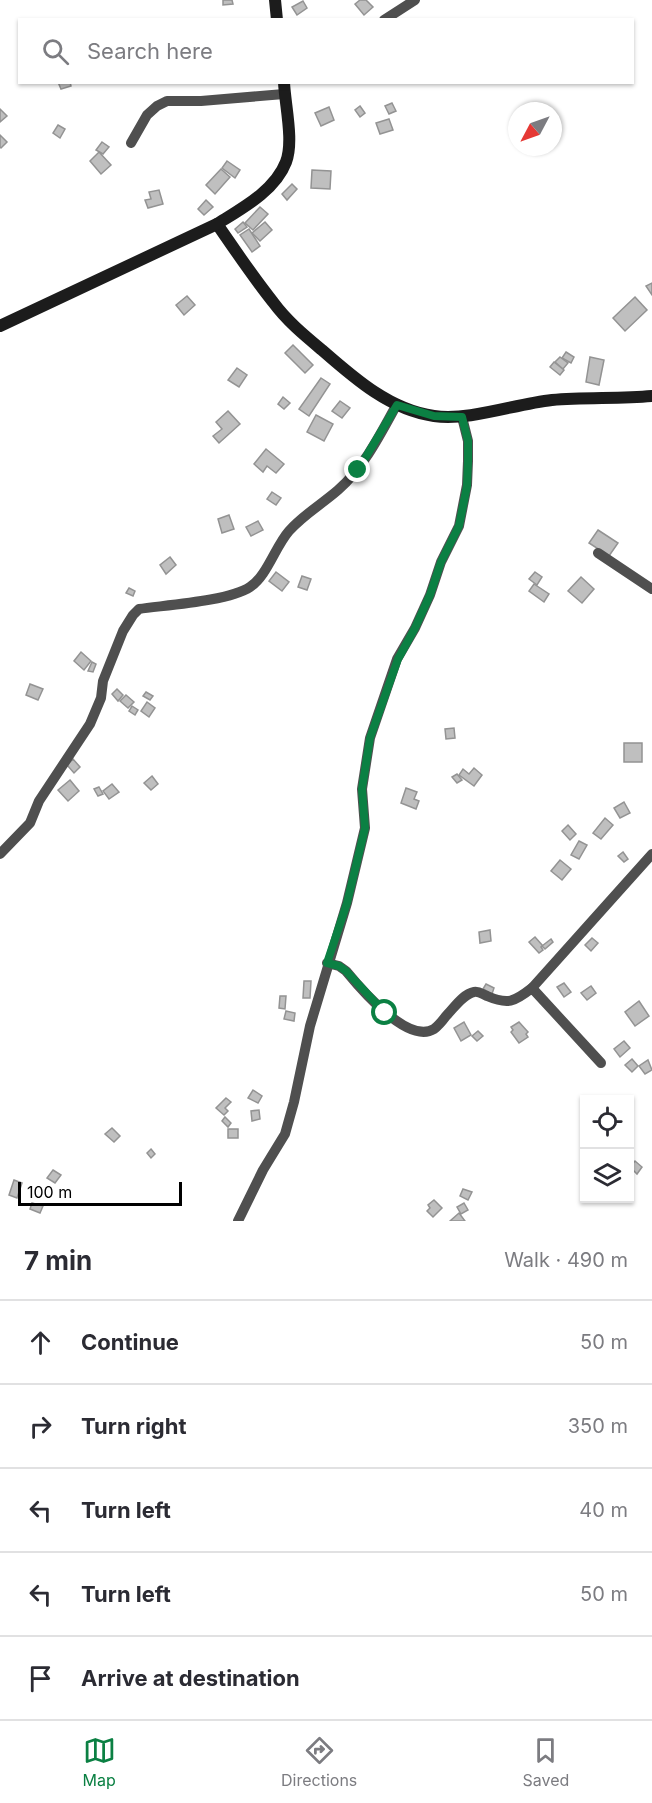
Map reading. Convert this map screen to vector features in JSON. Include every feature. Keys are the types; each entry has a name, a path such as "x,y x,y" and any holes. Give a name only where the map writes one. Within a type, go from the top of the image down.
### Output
{"street":[{"path":"275,0 277,18"},
{"path":"387,18 415,0"},
{"path":"0,326 217,224 249,204 269,187 286,162 289,139 284,88 201,101 167,101 147,115 130,143"},
{"path":"217,224 272,302 290,322 363,385 397,405 434,416 462,417 505,407 552,400 617,400 652,396"},
{"path":"0,854 30,823 39,801 90,724 101,698 103,681 123,631 133,615 139,609 236,594 251,587 261,577 289,531 358,470 397,405"},
{"path":"238,1221 263,1170 285,1134 294,1102 310,1026 327,963 347,903 365,828 362,789 370,738 398,659 415,628 430,595 441,562 459,526 467,486 468,461 468,441 462,417"},
{"path":"598,553 652,589"},
{"path":"327,963 339,966 346,971 385,1013 414,1030 426,1032 434,1029 465,996 471,993 477,991 506,1002 523,995 532,988 652,854"},
{"path":"532,988 601,1063"}],"building":[{"path":"223,0 232,0 233,4 223,5"},
{"path":"360,0 366,0 373,7 364,15 355,4"},
{"path":"303,1 307,8 297,15 292,7"},
{"path":"59,84 70,84 71,86 61,89"},
{"path":"392,103 396,111 389,114 385,106"},
{"path":"360,106 365,113 360,117 355,110"},
{"path":"329,107 334,120 321,126 315,113"},
{"path":"0,109 7,116 0,122"},
{"path":"389,119 393,130 380,134 376,123"},
{"path":"58,125 65,129 60,138 53,133"},
{"path":"0,135 7,142 1,148 0,147"},
{"path":"102,142 109,147 103,154 96,150"},
{"path":"99,152 111,165 101,174 90,161"},
{"path":"227,161 240,170 235,178 222,168"},
{"path":"221,169 230,177 215,194 206,185"},
{"path":"312,170 331,171 330,189 311,188"},
{"path":"292,184 297,189 287,200 282,194"},
{"path":"159,190 163,204 148,208 145,200 151,199 149,192"},
{"path":"206,200 213,207 204,215 198,209"},
{"path":"260,207 268,214 253,230 245,223"},
{"path":"243,222 247,227 238,233 235,229"},
{"path":"265,222 272,230 260,241 252,233"},
{"path":"249,229 260,246 252,252 240,235"},
{"path":"652,283 652,295 646,286"},
{"path":"187,296 195,305 184,315 176,305"},
{"path":"635,297 647,310 625,331 613,318"},
{"path":"293,345 313,365 305,373 285,353"},
{"path":"566,352 574,357 571,363 562,358"},
{"path":"560,357 568,363 563,369 555,362"},
{"path":"590,357 604,360 599,385 586,382"},
{"path":"554,362 564,370 560,375 550,367"},
{"path":"237,368 247,375 239,387 228,380"},
{"path":"321,378 330,384 309,416 299,409"},
{"path":"283,397 290,403 284,409 278,404"},
{"path":"340,401 350,408 342,418 332,411"},
{"path":"228,411 240,424 219,443 213,436 222,429 216,422"},
{"path":"316,415 333,424 324,441 307,432"},
{"path":"266,449 284,464 276,473 267,466 263,472 254,464"},
{"path":"272,492 281,498 276,505 267,499"},
{"path":"229,515 234,529 222,533 218,519"},
{"path":"258,521 263,530 251,536 246,527"},
{"path":"598,530 618,543 609,556 589,543"},
{"path":"170,557 176,565 166,574 160,565"},
{"path":"276,572 289,582 282,591 269,581"},
{"path":"535,572 542,577 537,585 529,579"},
{"path":"302,576 311,579 307,590 298,587"},
{"path":"581,577 594,589 582,603 568,591"},
{"path":"534,584 549,594 544,602 529,591"},
{"path":"129,588 135,591 133,596 126,593"},
{"path":"81,652 91,661 84,670 74,661"},
{"path":"92,662 96,664 93,672 88,671"},
{"path":"30,684 43,689 38,700 26,695"},
{"path":"117,689 123,695 118,701 112,694"},
{"path":"146,692 153,696 150,700 143,696"},
{"path":"126,695 134,702 128,708 120,701"},
{"path":"147,702 155,708 149,717 141,711"},
{"path":"132,706 138,710 135,715 129,711"},
{"path":"454,728 455,738 446,739 445,729"},
{"path":"624,743 642,743 642,762 624,762"},
{"path":"73,759 80,767 74,773 67,765"},
{"path":"474,768 482,775 474,786 459,775 463,769 469,774"},
{"path":"457,774 462,780 457,783 452,777"},
{"path":"152,776 158,784 151,790 144,783"},
{"path":"70,780 79,791 68,801 58,790"},
{"path":"112,784 119,792 109,799 103,791"},
{"path":"99,787 103,794 98,796 94,789"},
{"path":"406,788 417,792 414,799 419,801 416,809 401,803"},
{"path":"624,802 630,813 620,818 614,808"},
{"path":"605,818 613,825 601,839 593,833"},
{"path":"568,825 576,834 570,840 562,831"},
{"path":"579,841 587,845 579,859 571,855"},
{"path":"623,852 628,859 624,862 618,856"},
{"path":"560,860 571,869 562,880 551,871"},
{"path":"490,930 491,941 480,943 479,932"},
{"path":"535,937 543,946 541,947 543,950 539,953 529,942"},
{"path":"592,938 598,943 591,951 585,945"},
{"path":"551,939 553,942 545,949 542,946"},
{"path":"304,981 311,981 310,998 303,998"},
{"path":"564,983 571,992 564,997 557,987"},
{"path":"486,984 494,988 492,994 483,989"},
{"path":"591,986 596,993 587,1000 581,993"},
{"path":"280,996 286,996 285,1009 279,1008"},
{"path":"639,1001 649,1016 635,1026 625,1012"},
{"path":"286,1011 295,1013 294,1021 284,1019"},
{"path":"464,1022 471,1035 461,1041 454,1028"},
{"path":"519,1022 528,1032 526,1034 528,1037 519,1043 511,1032 513,1030 511,1027"},
{"path":"478,1031 483,1036 477,1041 472,1036"},
{"path":"624,1041 630,1048 620,1057 614,1049"},
{"path":"632,1059 638,1066 632,1072 625,1065"},
{"path":"648,1060 652,1070 645,1074 639,1066"},
{"path":"253,1090 262,1096 258,1103 248,1098"},
{"path":"226,1098 231,1102 225,1108 228,1111 224,1115 216,1108"},
{"path":"259,1110 260,1119 252,1121 251,1111"},
{"path":"225,1117 231,1123 228,1127 222,1121"},
{"path":"112,1128 120,1136 114,1142 105,1134"},
{"path":"228,1129 238,1129 238,1138 228,1138"},
{"path":"151,1149 155,1154 151,1158 147,1153"},
{"path":"634,1162 642,1167 637,1174 634,1171"},
{"path":"53,1170 61,1175 55,1183 47,1178"},
{"path":"14,1180 22,1183 17,1198 9,1195"},
{"path":"463,1189 472,1192 468,1200 460,1196"},
{"path":"434,1200 442,1208 433,1217 427,1211 430,1208 428,1205"},
{"path":"32,1203 43,1206 40,1213 30,1209"},
{"path":"464,1203 468,1210 461,1214 457,1207"},
{"path":"459,1213 465,1221 450,1221"}],"route":[{"path":"358,470 397,405 434,416 462,417 468,441 468,461 467,486 459,526 441,562 430,595 415,628 398,659 370,738 362,789 365,828 347,903 327,963 339,966 346,971 385,1013"}]}
